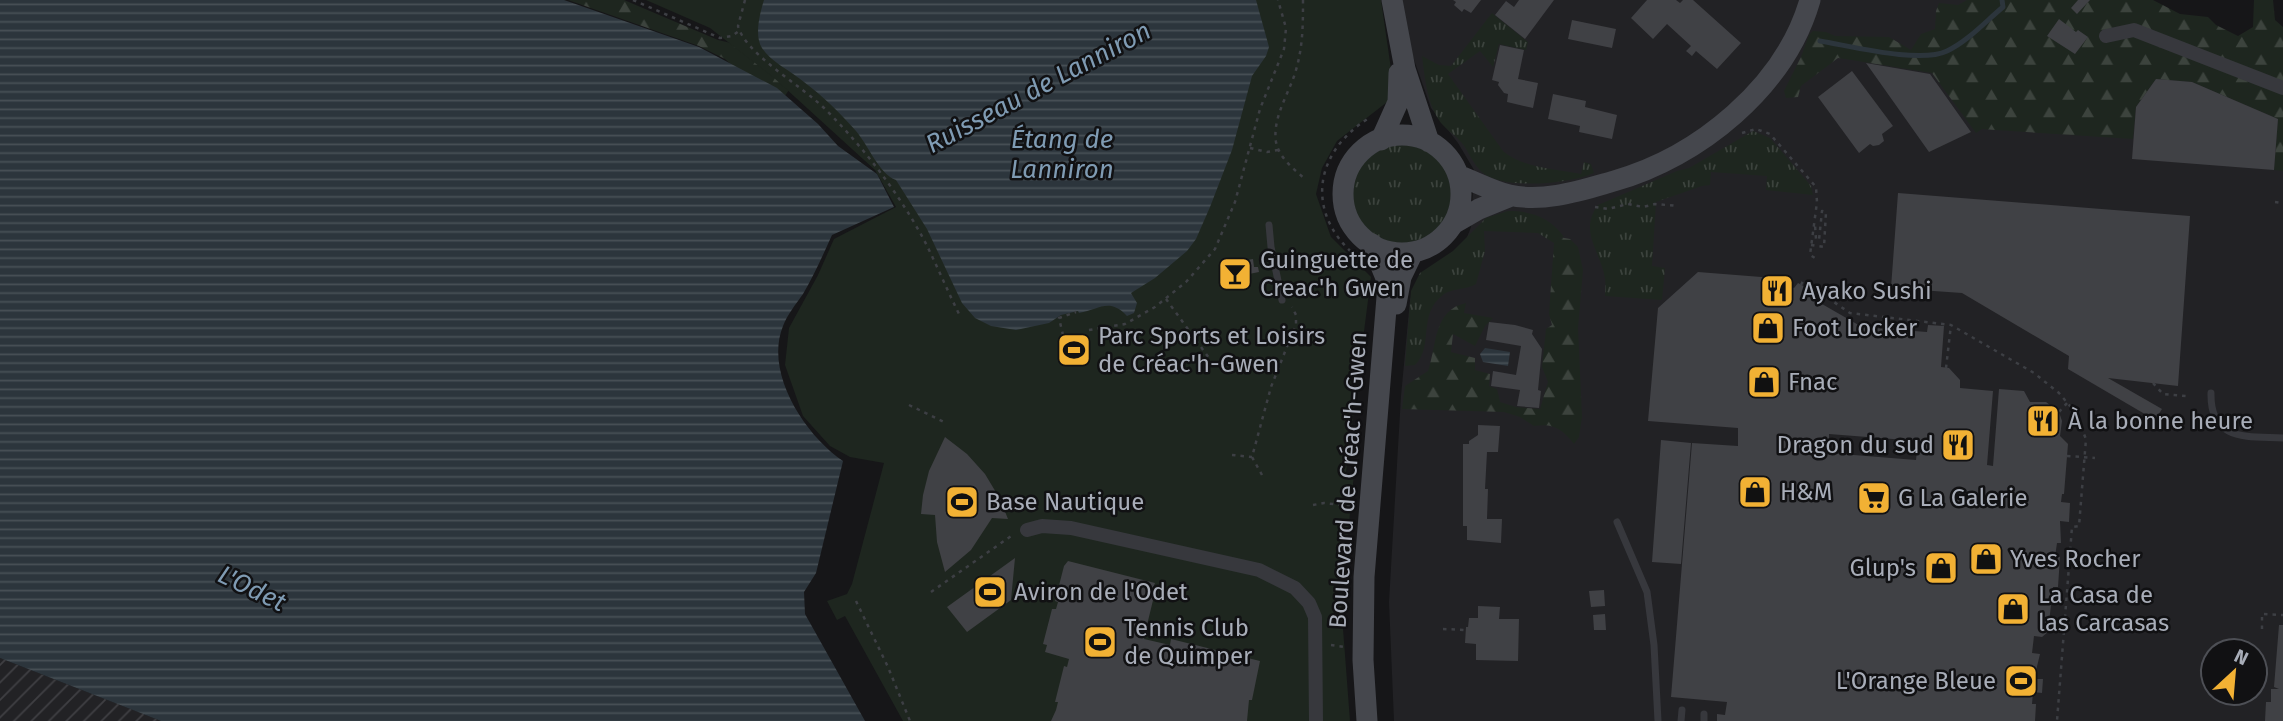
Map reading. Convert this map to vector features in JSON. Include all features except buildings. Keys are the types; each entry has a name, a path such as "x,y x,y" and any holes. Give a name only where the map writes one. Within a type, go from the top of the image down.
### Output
{"street":[{"path":"1392,0 1398,40 1412,97 1429,142"},
{"path":"1453,224 1479,209 1511,196 1567,193 1595,188 1648,170 1744,115 1763,85 1783,61 1810,0"},
{"path":"2106,36 2134,30 2283,88"},
{"path":"1381,140 1400,95 1398,40"},
{"path":"1411,136 1429,142 1446,155 1460,176 1461,200 1453,224 1445,236 1434,244 1413,252 1368,253 1349,220 1344,203 1344,187 1352,163 1360,153 1381,140 1411,136"},
{"path":"1460,176 1511,196"},
{"name":"Boulevard de Créac'h-Gwen","path":"1378,721 1373,648 1374,564 1396,301 1401,277 1413,252"},
{"name":"Boulevard de Créac'h-Gwen","path":"1367,721 1363,660 1364,577 1387,289 1386,278 1368,253"},
{"path":"1027,530 1042,526 1071,528 1241,565 1277,578 1294,588 1313,610 1316,623 1316,721"}],"lane":[{"path":"1269,225 1282,300"},
{"path":"2211,393 2213,411 2224,430 2232,435 2283,438"},
{"path":"1617,522 1647,592 1654,645 1658,721"},
{"path":"1681,721 1682,710"}],"path":[{"path":"633,0 720,38 740,31"},
{"path":"745,0 739,19 740,31 754,51 823,106 885,178 924,240 960,316"},
{"path":"1089,330 1125,324 1166,299 1194,275 1215,249 1235,202 1260,109 1284,50 1286,28 1278,0"},
{"path":"1303,0 1301,50 1277,124 1275,139 1278,150 1305,179"},
{"path":"1740,130 1744,115"},
{"path":"1368,253 1342,243 1330,227 1324,208 1322,182 1327,163 1341,139 1370,117"},
{"path":"1733,139 1750,129 1770,134 1816,187 1818,195 1810,255 1815,258"},
{"path":"1250,148 1267,152 1278,150"},
{"path":"2275,202 2283,203"},
{"path":"1595,207 1608,209 1628,204 1643,207 1655,204 1678,206"},
{"path":"1811,246 1824,247 1826,212 1822,211 1819,240 1816,239 1815,222"},
{"path":"1801,285 1803,281 1850,313 1951,325 2034,373 2068,402 2081,423 2086,439 2085,458 2079,526 2072,527 2057,721"},
{"path":"1166,299 1209,358"},
{"path":"1262,475 1252,457 1271,387 1296,324 1292,307"},
{"path":"1063,335 1059,318 1076,312"},
{"path":"1946,368 1951,325"},
{"path":"2153,383 2163,394 2186,396"},
{"path":"2059,412 2068,402"},
{"path":"909,405 946,423"},
{"path":"1232,456 1252,457"},
{"path":"2067,456 2095,458"},
{"path":"1313,505 1324,503 1354,507"},
{"path":"930,592 1014,534 1027,530"},
{"path":"856,601 910,721"},
{"path":"2262,629 2262,614 2283,615"},
{"path":"1443,629 1466,630"}],"shaded area":[{"path":"1393,0 1988,0 2151,69 2283,102 2283,721 1394,721 1389,602 1401,396 1410,300 1414,286 1466,240 1471,227 1474,170 1458,143 1431,108"},
{"path":"0,658 151,717 161,721 0,721"}],"green space":[{"path":"568,0 624,0 718,40 756,49 797,78 778,106 725,59 699,46"},
{"name":"Parc Sports et Loisirs de Créac'h-Gwen","path":"646,0 1381,0 1392,76 1391,99 1337,141 1322,168 1316,194 1331,237 1371,277 1346,472 1354,474 1341,602 1350,721 903,721 845,616 837,620 827,601 847,594 852,584 884,463 850,457 830,446 803,416 785,365 789,328 834,239 896,207 875,170 773,77 710,28"},
{"path":"1967,0 2153,0 2180,14 2208,17 2216,25 2238,36 2253,27 2254,0 2273,0 2275,20 2283,27 2283,171 2274,170 2278,119 2192,82 2156,79 2136,107 2133,139 1982,129 1976,133 1932,73 1838,58 1801,86 1798,97 1786,98 1784,91 1813,31 1835,36 1889,37 1911,50 1921,34 1935,29 1939,3 1958,5"},
{"path":"1492,13 1528,42 1526,50 1499,44 1493,67 1480,51 1448,74 1503,151 1511,157 1540,167 1581,174 1584,162 1591,164 1594,173 1569,180 1537,184 1506,182 1493,178 1480,170 1461,142 1436,116 1427,91 1422,56 1439,65 1451,66"},
{"path":"1753,131 1770,138 1811,186 1813,195 1766,190 1767,176 1711,172 1710,185 1656,202 1652,266 1665,268 1662,300 1605,296 1603,269 1590,233 1592,215 1598,205 1689,168"},
{"path":"1402,145 1421,149 1437,159 1447,175 1451,194 1447,213 1437,229 1421,239 1402,243 1383,239 1367,229 1357,213 1353,194 1357,175 1367,159 1383,149"},
{"path":"1508,211 1539,216 1553,224 1564,237 1559,237 1554,243 1538,233 1484,231 1485,251 1476,284 1448,292 1436,302 1430,311 1421,357 1415,365 1405,366 1411,291 1420,273 1453,251 1486,218"},
{"path":"1559,237 1570,239 1578,247 1583,270 1578,328 1582,417 1579,437 1574,444 1557,428 1547,425 1534,426 1520,417 1504,412 1402,409 1405,386 1428,371 1442,321 1455,307 1466,303 1464,313 1493,318 1485,326 1475,346 1453,334 1451,352 1475,358 1475,370 1490,374 1489,386 1497,389 1500,402 1516,407 1540,409 1548,382 1542,367 1546,329 1552,325 1549,314 1554,243"}],"water":[{"name":"L'Odet","path":"0,0 564,0 699,47 777,88 818,124 838,146 877,174 894,207 832,235 807,287 783,326 779,344 779,363 792,401 815,436 843,461 816,573 804,592 805,614 865,721 161,721 0,658"},
{"name":"Étang de Lanniron","path":"764,0 1256,0 1269,47 1252,76 1232,150 1196,239 1187,251 1155,278 1131,293 1137,303 1134,313 1127,316 1115,307 1104,306 1061,315 1049,323 1016,330 991,326 975,318 962,303 927,229 896,180 874,159 856,131 838,111 762,48 758,31"},
{"path":"1485,348 1510,352 1508,366 1483,362 1480,354"}],"waterway":[{"name":"Ruisseau de Lanniron","path":"1820,41 1885,53 1935,55 1955,47 1969,37 2003,7 2002,0"}],"place":[{"name":"Guinguette de Creac'h Gwen","path":"1235,274"},
{"name":"Ayako Sushi","path":"1777,291"},
{"name":"Foot Locker","path":"1768,328"},
{"name":"Parc Sports et Loisirs de Créac'h-Gwen","path":"1074,350"},
{"name":"Fnac","path":"1764,382"},
{"name":"À la bonne heure","path":"2043,421"},
{"name":"Dragon du sud","path":"1958,445"},
{"name":"H&M","path":"1755,492"},
{"name":"G La Galerie","path":"1874,498"},
{"name":"Base Nautique","path":"962,502"},
{"name":"Yves Rocher","path":"1986,559"},
{"name":"Glup's","path":"1941,568"},
{"name":"Aviron de l'Odet","path":"990,592"},
{"name":"La Casa de las Carcasas","path":"2013,609"},
{"name":"Tennis Club de Quimper","path":"1100,642"},
{"name":"L'Orange Bleue","path":"2021,681"}]}
